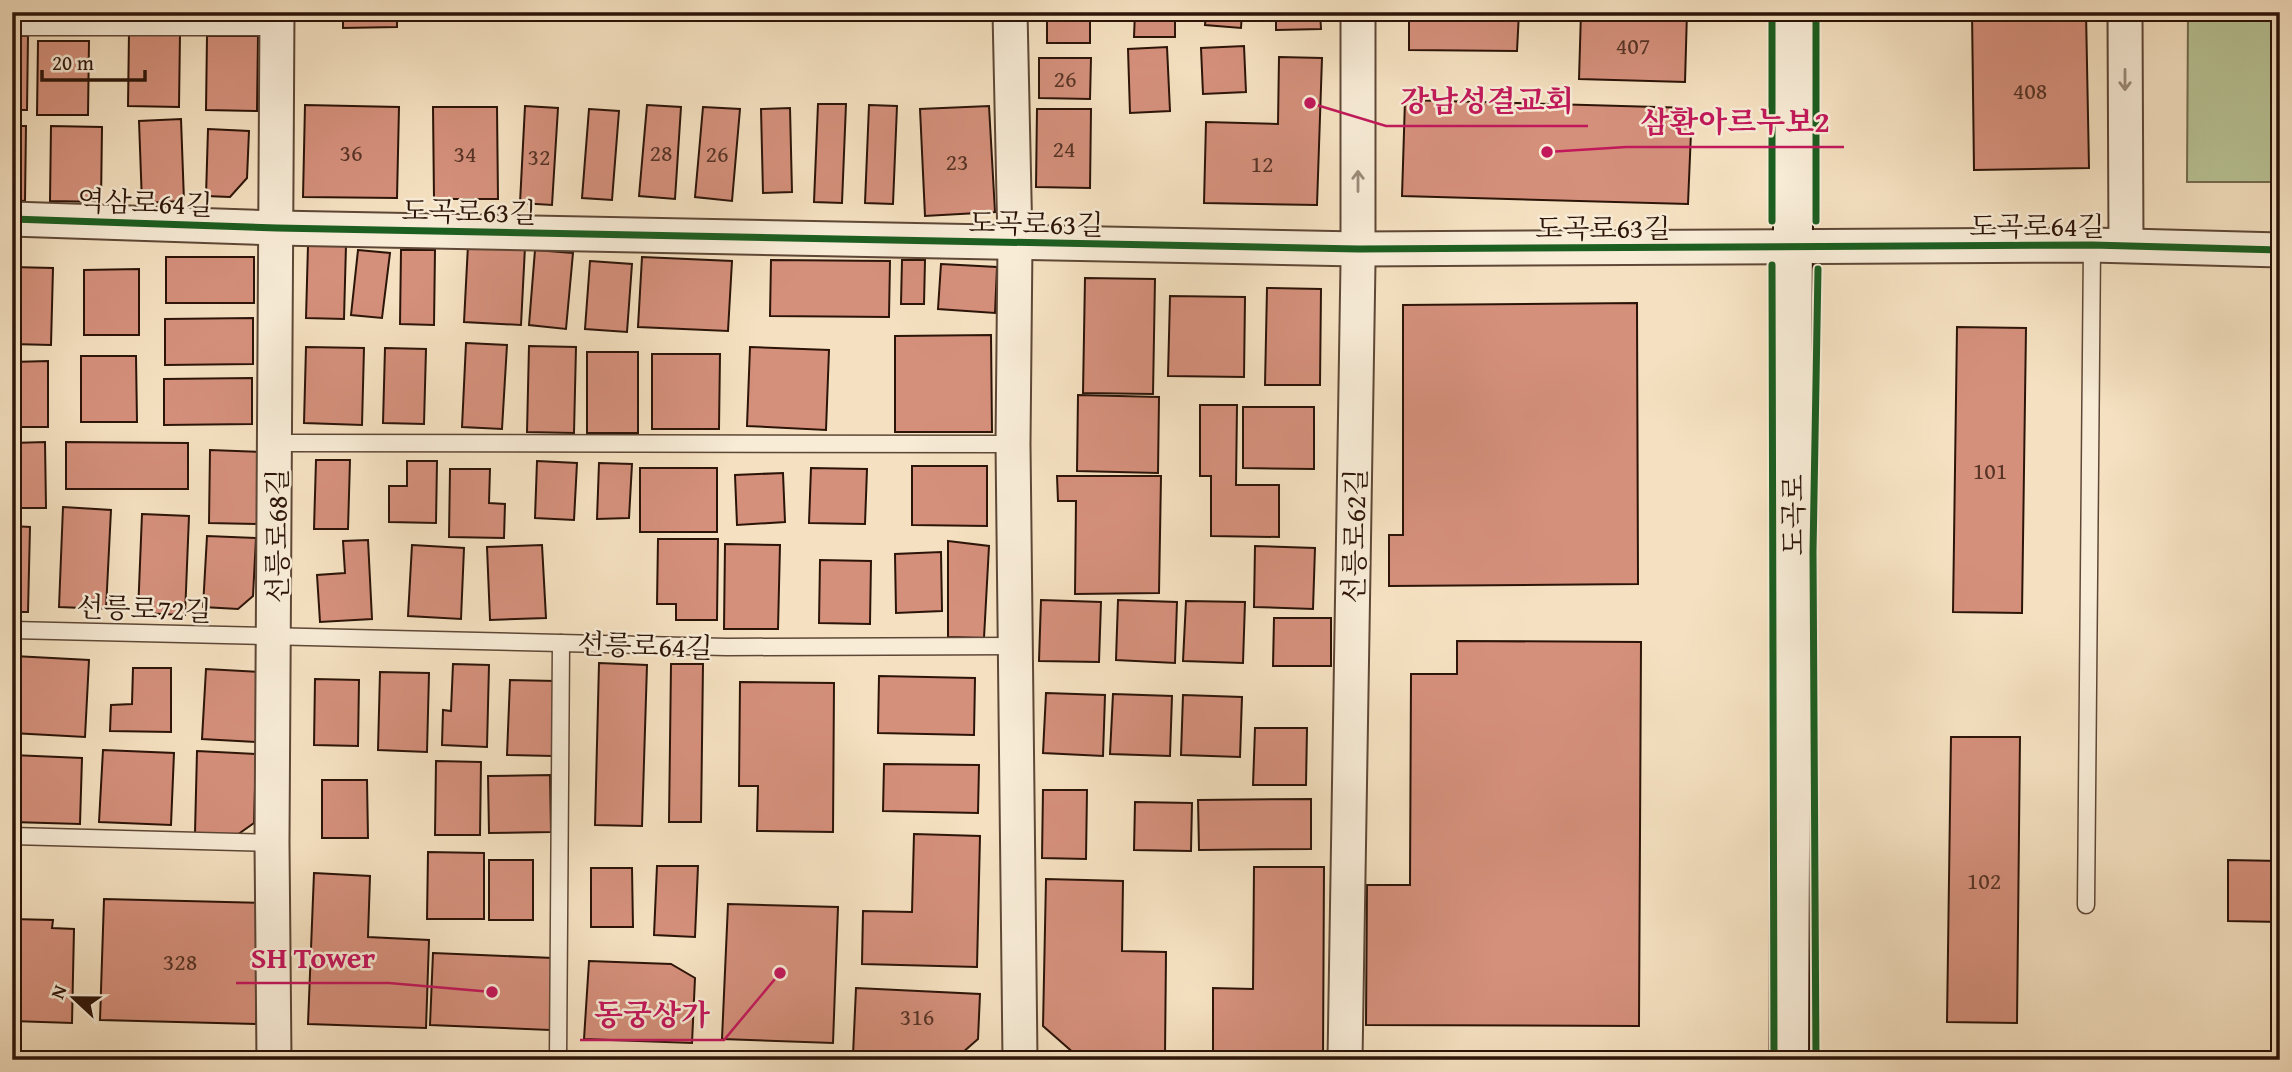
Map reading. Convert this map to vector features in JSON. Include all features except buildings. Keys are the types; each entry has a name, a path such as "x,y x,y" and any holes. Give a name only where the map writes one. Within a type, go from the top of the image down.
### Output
{"main road":[{"name":"도곡로","path":"1789,1060 1794,12"}],"street":[{"path":"1010,12 1015,243 1013,444 1020,1060"},
{"name":"선릉로62길","path":"1345,1060 1358,249 1358,12"},
{"path":"2125,12 2126,245"},
{"name":"선릉로68길","path":"274,1060 272,843 277,20"},
{"name":"역삼로64길","path":"12,219 277,228"},
{"name":"도곡로63길","path":"277,228 1358,249 1794,247"},
{"name":"도곡로64길","path":"1794,247 2126,245 2280,250"}],"lane":[{"path":"12,27 277,20"},
{"path":"2085,905 2092,245"},
{"path":"276,443 1013,444"},
{"name":"선릉로72길","path":"12,631 275,638"},
{"name":"선릉로64길","path":"275,638 727,647 1015,646"},
{"path":"558,1060 561,643"},
{"path":"12,836 272,843"}],"green space":[{"path":"2188,12 2280,12 2280,182 2187,182"}],"cycle path":[{"path":"1772,12 1772,221"},
{"path":"1816,12 1816,221"},
{"path":"12,219 277,228 1358,249 2092,245 2280,250"},
{"path":"1772,265 1774,1060"},
{"path":"1816,1060 1813,552 1818,269"}],"place":[{"name":"강남성결교회","path":"1310,103"},
{"name":"삼환아르누보2","path":"1547,152"},
{"name":"동궁상가","path":"780,973"},
{"name":"SH Tower","path":"492,992"}]}
